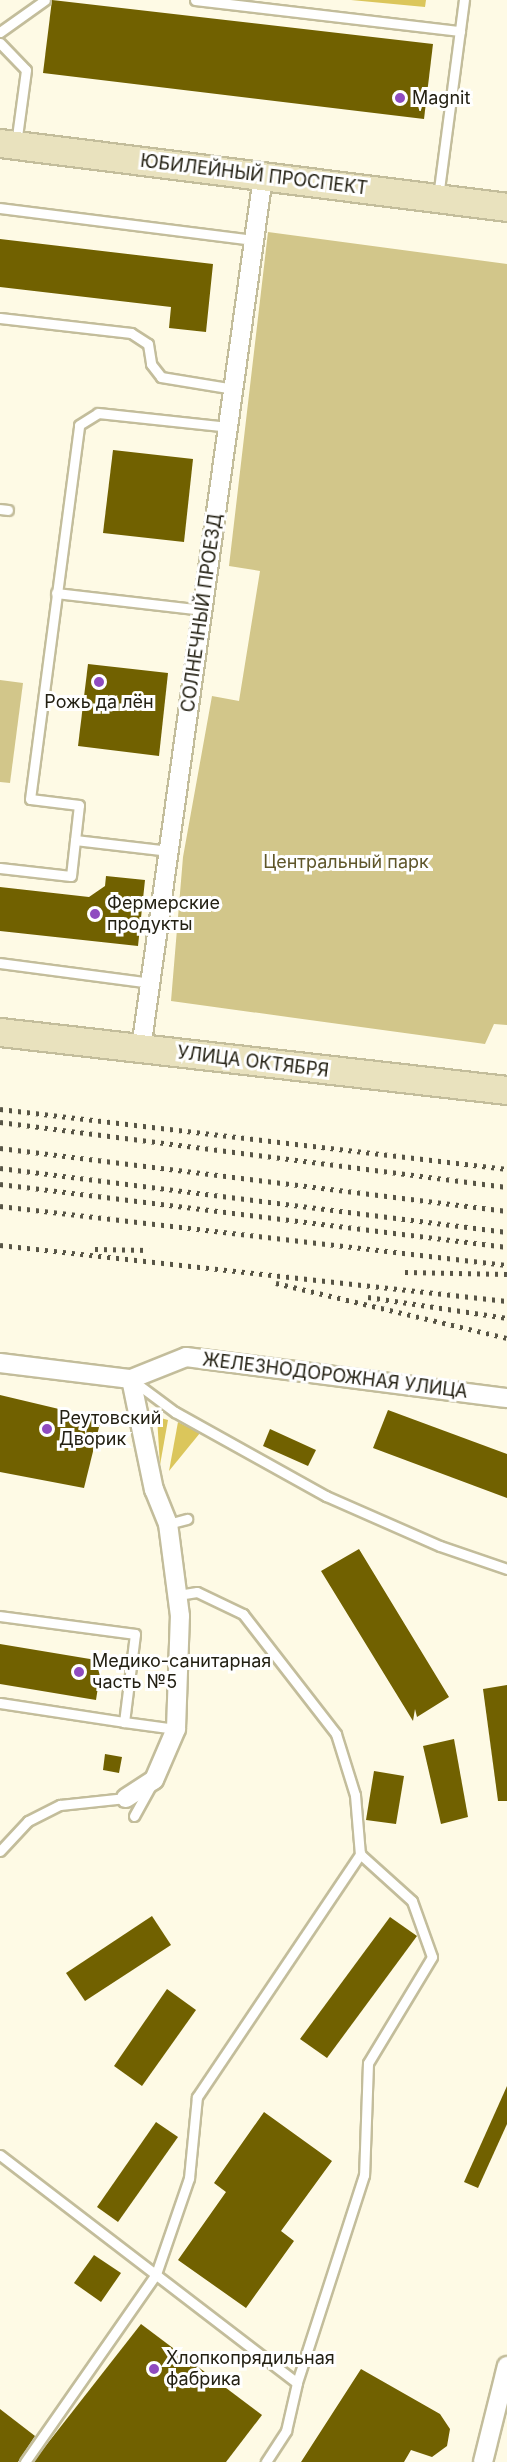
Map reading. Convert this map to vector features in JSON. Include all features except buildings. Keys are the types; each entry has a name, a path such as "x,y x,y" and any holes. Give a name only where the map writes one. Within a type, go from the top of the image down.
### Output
{"street":[{"name":"ЮБИЛЕЙНЫЙ ПРОСПЕКТ","path":"8,144 507,207"},
{"name":"СОЛНЕЧНЫЙ ПРОЕЗД","path":"141,1049 264,176"},
{"name":"УЛИЦА ОКТЯБРЯ","path":"0,1032 507,1090"},
{"name":"ЖЕЛЕЗНОДОРОЖНАЯ УЛИЦА","path":"0,1363 131,1379 186,1357 507,1398"},
{"path":"126,1798 154,1780 176,1729 178,1595 168,1524 154,1490 131,1379"},
{"path":"483,2462 507,2366"}],"lane":[{"path":"0,32 45,0"},
{"path":"195,0 460,31"},
{"path":"437,198 464,0"},
{"path":"0,43 26,70 8,144"},
{"path":"0,208 255,240"},
{"path":"0,318 131,333 147,344 152,364 161,377 234,389"},
{"path":"0,868 71,876 79,805 30,799 76,436 86,417 112,413 228,427"},
{"path":"56,594 203,610"},
{"path":"75,840 169,851"},
{"path":"0,963 151,983"},
{"path":"131,1379 175,1412 326,1496 441,1546 507,1569"},
{"path":"168,1524 187,1519"},
{"path":"25,2462 156,2274 189,2178 198,2097 360,1854 355,1795 336,1734 243,1614 197,1592 178,1595"},
{"path":"0,1616 135,1634 124,1722"},
{"path":"0,1703 176,1729"},
{"path":"134,1816 154,1780"},
{"path":"0,1851 28,1821 60,1805 94,1799 126,1798"},
{"path":"266,2462 286,2432 297,2382 364,2175 368,2063 432,1957 412,1901 360,1854"},
{"path":"0,2155 297,2382"}],"green space":[{"name":"Центральный парк","path":"268,232 507,264 507,1025 494,1024 485,1044 171,1001 183,857 212,696 239,701 260,571 229,566"},
{"path":"0,680 23,683 10,783 0,782"}],"shaded area":[{"path":"351,0 426,0 425,7"},
{"path":"157,1417 168,1420 160,1465"},
{"path":"178,1422 200,1433 169,1471"}],"railway":[{"path":"0,1109 507,1169"},
{"path":"0,1122 507,1187"},
{"path":"0,1148 507,1211"},
{"path":"0,1168 507,1232"},
{"path":"0,1184 507,1247"},
{"path":"0,1206 507,1265"},
{"path":"0,1245 507,1301"},
{"path":"95,1249 149,1250"},
{"path":"405,1272 507,1274"},
{"path":"276,1283 507,1338"},
{"path":"368,1297 507,1318"}],"place":[{"name":"Magnit","path":"400,98"},
{"name":"Рожь да лён","path":"99,682"},
{"name":"Фермерские продукты","path":"95,914"},
{"name":"Реутовский Дворик","path":"47,1429"},
{"name":"Медико-санитарная часть №5","path":"79,1672"},
{"name":"Хлопкопрядильная фабрика","path":"154,2369"}]}
